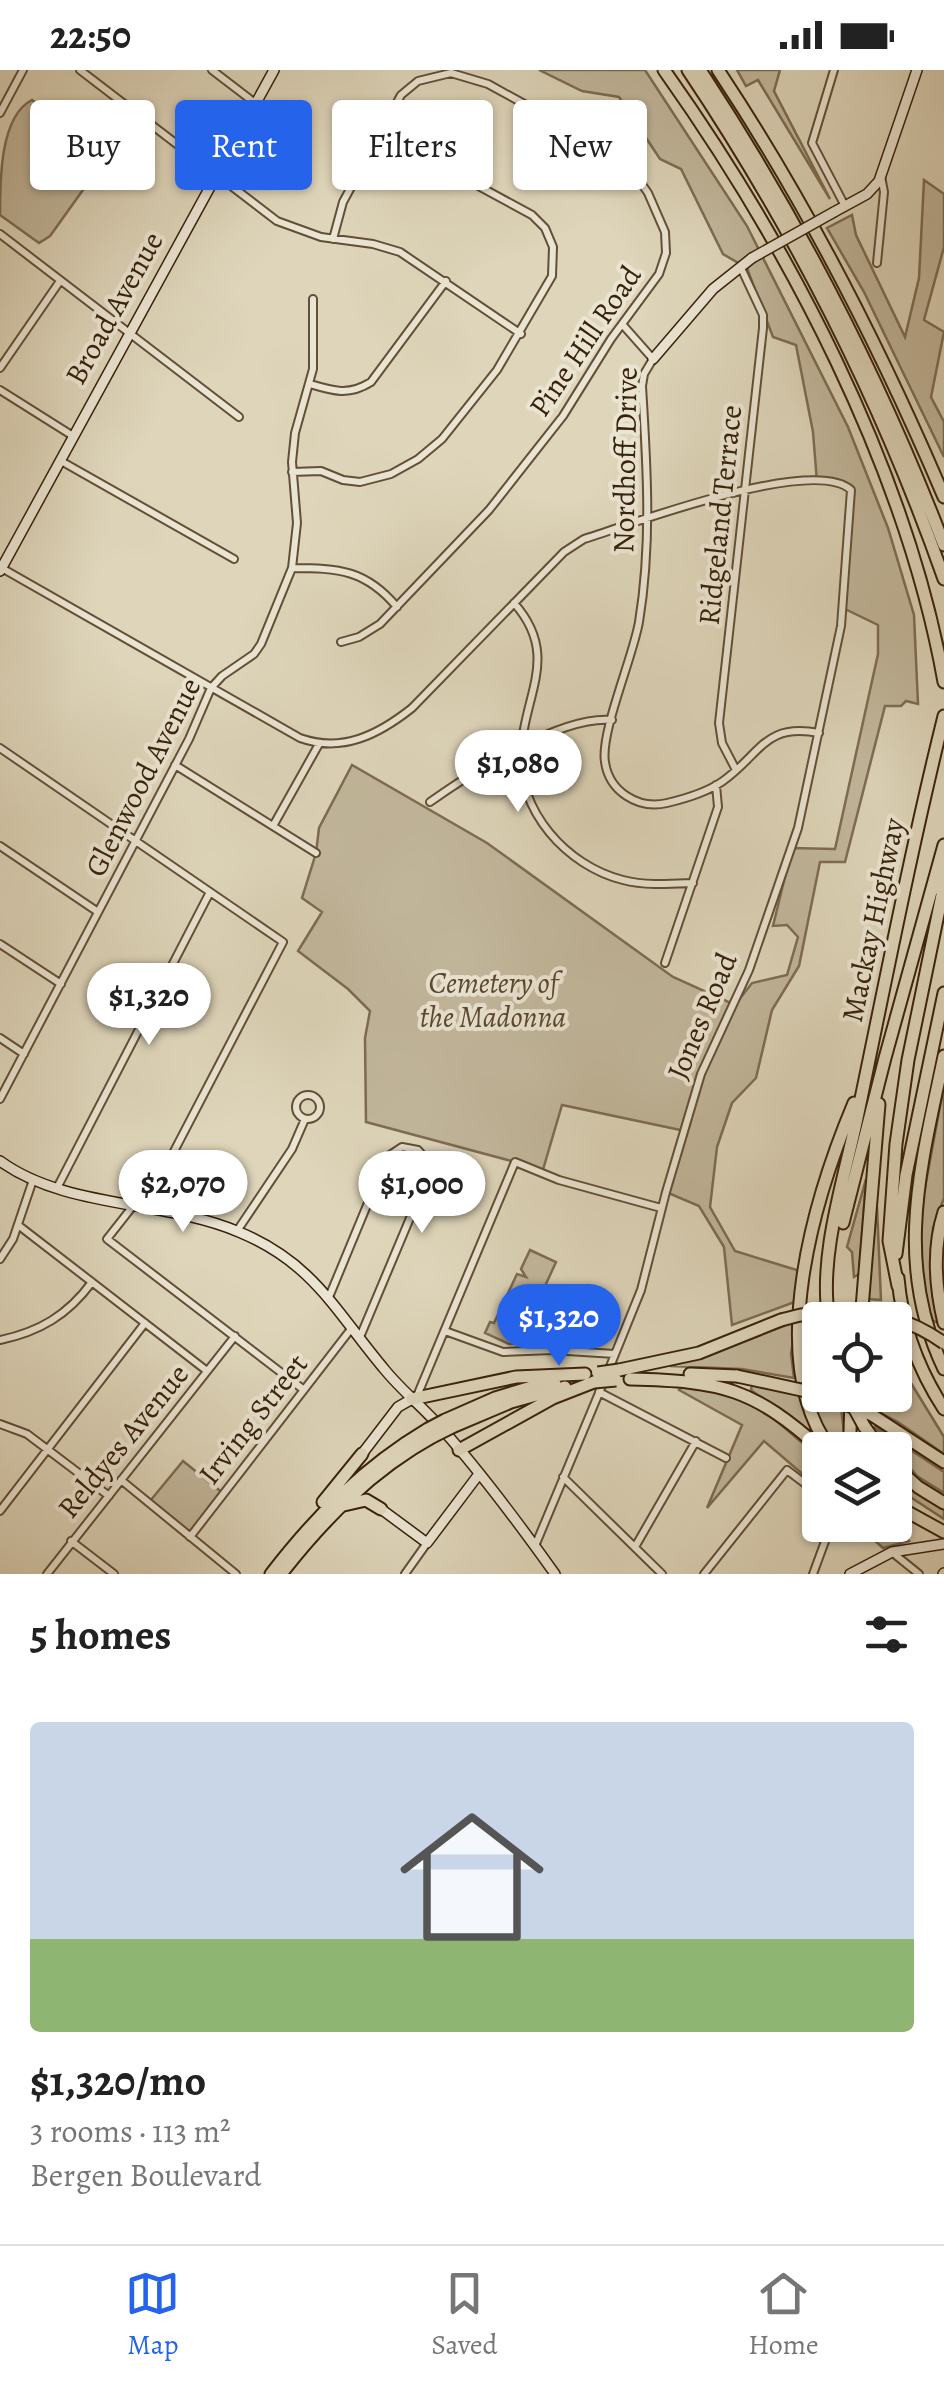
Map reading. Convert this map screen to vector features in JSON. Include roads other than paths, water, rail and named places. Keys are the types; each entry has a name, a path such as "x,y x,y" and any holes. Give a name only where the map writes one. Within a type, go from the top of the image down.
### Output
{"highway":[{"path":"664,70 764,226 838,370 876,456 909,547 944,682"},
{"path":"688,70 758,183 828,309 888,438 944,579"},
{"path":"700,70 770,183 840,310 896,429 944,545"},
{"path":"718,70 828,255 944,497"},
{"path":"933,470 944,488"},
{"name":"Mackay Highway","path":"864,1080 944,716"},
{"path":"831,1302 840,1236 943,848"},
{"path":"943,848 942,894 908,1060 896,1144 889,1241 913,1348 944,1409"},
{"path":"863,1302 878,1112 900,1020 902,992"},
{"path":"898,1286 900,1206 944,993"},
{"path":"944,1056 919,1183 914,1247 922,1310 944,1369"},
{"path":"826,1302 826,1273 864,1080"},
{"path":"819,1432 802,1392 798,1368 800,1325 816,1214 864,1080"},
{"path":"944,1212 936,1246 936,1272 944,1324"},
{"path":"298,1539 363,1474 448,1423 511,1402 698,1353 780,1320 802,1315"},
{"path":"912,1318 944,1335"},
{"path":"912,1324 944,1344"},
{"path":"617,1375 696,1380 733,1389 777,1412 802,1433"},
{"path":"630,1378 737,1376 802,1390"},
{"path":"412,1398 516,1377 594,1380"},
{"path":"459,1450 594,1380"},
{"path":"864,1412 944,1462"},
{"path":"282,1574 336,1510 431,1433"},
{"path":"271,1574 362,1454"},
{"path":"912,1482 944,1503"},
{"path":"336,1510 359,1500 381,1509"},
{"path":"912,1508 923,1521"},
{"path":"912,1515 944,1532"}],"main road":[{"name":"Broad Avenue","path":"258,100 274,70"},
{"path":"653,359 703,298 740,266 870,191 881,175 917,70"},
{"name":"Broad Avenue","path":"1,569 210,190"},
{"path":"0,1161 56,1188 238,1231 292,1260 329,1296 360,1338 459,1450 555,1574"},
{"path":"362,1454 398,1406 412,1398"},
{"path":"381,1509 427,1543 479,1474"},
{"path":"850,1574 892,1552 944,1544"}],"street":[{"path":"0,112 23,70"},
{"path":"80,70 175,142"},
{"path":"212,70 252,100"},
{"path":"834,70 812,143 845,206"},
{"name":"Pine Hill Road","path":"341,642 370,632 489,510 563,416 659,274 666,243 662,221 634,173 608,150 488,84 452,73 428,76 408,88 401,100"},
{"path":"877,262 884,192 881,175"},
{"path":"237,190 276,221 303,232 400,252 521,334"},
{"name":"Pine Hill Road","path":"333,239 349,190"},
{"path":"292,472 321,471 360,482 406,467 442,439 497,370 548,287 554,266 550,237 538,220 485,190"},
{"path":"0,234 238,417"},
{"name":"Ridgeland Terrace","path":"736,770 722,743 719,724 763,315 740,266"},
{"path":"0,368 60,280"},
{"path":"310,384 340,392 356,390 371,382 446,280"},
{"name":"Glenwood Avenue","path":"0,1099 176,765 211,688 261,644 292,568 296,523 292,472 296,433 315,354 314,299"},
{"name":"Nordhoff Drive","path":"622,324 653,359 642,382 650,518 636,638 605,746 605,764 612,781 624,794 656,805 716,785 778,733 800,729 819,732"},
{"path":"0,390 72,436"},
{"path":"60,460 234,559"},
{"name":"Jones Road","path":"535,1546 563,1477 594,1380 615,1354 641,1290 701,1074 750,970 780,884 798,828 841,626 851,490 843,484 826,482 746,488"},
{"path":"1,569 300,738 319,744 354,742 396,721 574,545 746,488"},
{"path":"292,568 348,572 378,586 397,607"},
{"path":"514,603 533,630 538,650 537,680 521,748 522,770 537,814 575,858 599,872 626,881 693,883"},
{"path":"430,802 480,767 521,748 578,724 612,720"},
{"path":"273,826 319,744"},
{"path":"0,748 283,942 145,1207"},
{"path":"176,765 316,853"},
{"path":"665,963 718,807 716,785"},
{"path":"0,846 98,912"},
{"path":"56,1188 210,892"},
{"path":"0,944 60,984"},
{"path":"0,1038 24,1054"},
{"path":"311,1095 318,1099 320,1110 312,1119 305,1119 295,1106 299,1098 311,1095"},
{"path":"238,1231 292,1149 305,1119"},
{"path":"329,1296 388,1157 402,1147 414,1148 426,1159 426,1180 360,1338"},
{"path":"412,1398 423,1388 516,1162 558,1180 662,1208"},
{"path":"0,1259 18,1225 33,1180"},
{"path":"133,1204 107,1239 304,1390"},
{"path":"18,1225 208,1372"},
{"path":"0,1340 41,1328 67,1310 92,1282"},
{"path":"0,1511 145,1324"},
{"name":"Irving Street","path":"190,1538 352,1328"},
{"path":"445,1332 504,1352 615,1354"},
{"name":"Reldyes Avenue","path":"47,1574 234,1336"},
{"path":"594,1380 726,1458"},
{"path":"0,1424 17,1429 48,1448 109,1496"},
{"path":"635,1547 696,1442"},
{"path":"704,1574 787,1470 802,1481"},
{"path":"563,1477 662,1574"},
{"path":"121,1480 236,1574"},
{"path":"71,1541 114,1574"},
{"path":"813,1574 825,1542"},
{"path":"404,1574 427,1543"},
{"path":"892,1552 920,1574"}],"park label":[{"name":"Cemetery of the Madonna","path":"493,1000"}]}
